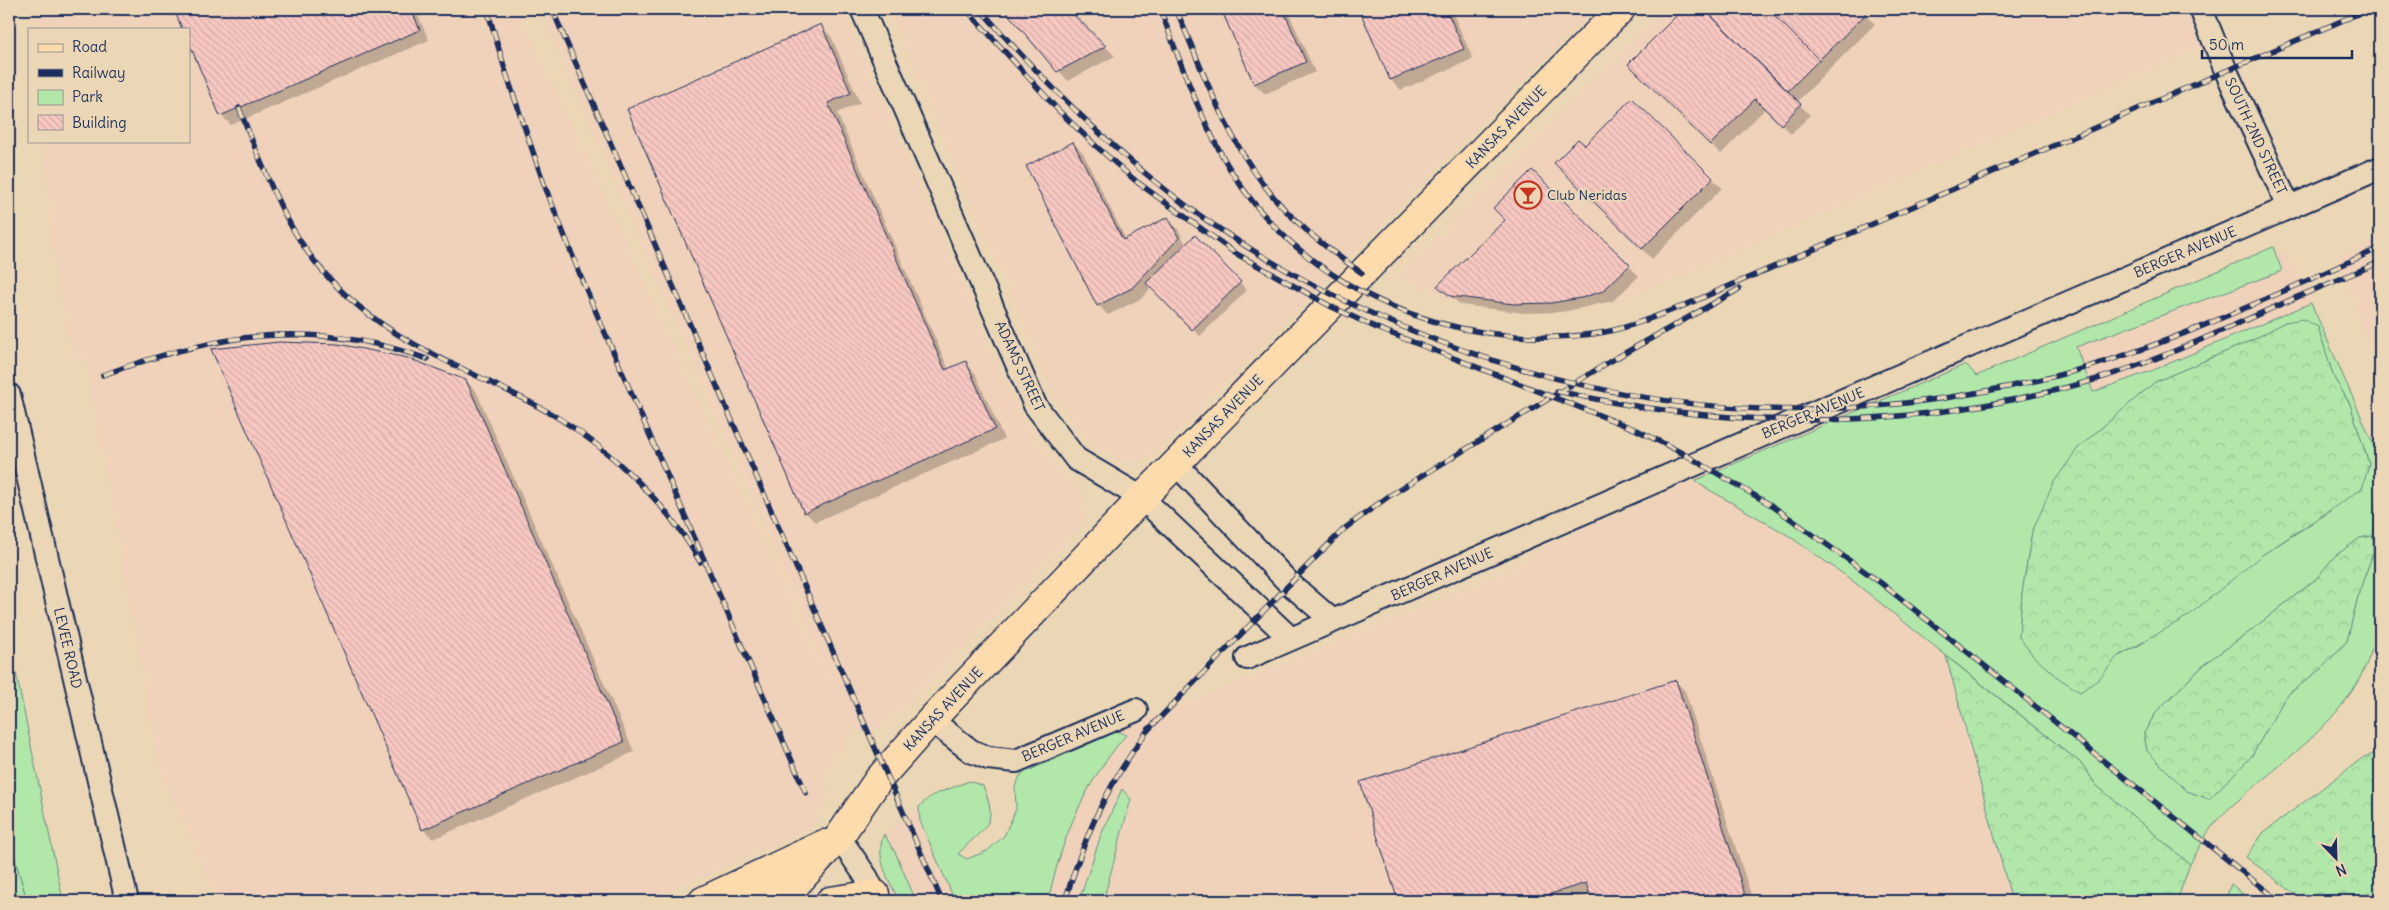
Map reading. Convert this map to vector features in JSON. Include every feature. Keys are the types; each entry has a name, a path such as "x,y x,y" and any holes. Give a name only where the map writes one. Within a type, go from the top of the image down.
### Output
{"main road":[{"name":"KANSAS AVENUE","path":"762,901 797,883 839,837 878,780 931,720 1142,498 1621,9"},
{"name":"KANSAS AVENUE","path":"703,901 788,863 839,837"},
{"path":"830,901 877,898"}],"street":[{"name":"ADAMS STREET","path":"862,9 1035,405 1076,459 1142,498 1291,640"},
{"name":"SOUTH 2ND STREET","path":"2201,9 2226,72 2289,207"},
{"name":"BERGER AVENUE","path":"1247,658 2380,168"},
{"name":"LEVEE ROAD","path":"9,396 127,901"},
{"path":"1176,464 1289,583 1333,621"},
{"name":"BERGER AVENUE","path":"931,720 971,751 988,758 1016,760 1136,710"},
{"path":"839,837 867,878 877,898"}],"shaded area":[{"path":"35,9 519,9 839,703 539,9 844,9 1012,398 1021,417 1044,450 1081,489 1087,505 1085,520 1076,533 884,728 851,732 825,773 828,789 826,808 815,824 802,834 646,901 218,901 160,770 85,358 73,360 52,248 44,142 190,142 190,28 36,28"},
{"path":"888,9 1594,9 1158,451 1143,460 1128,463 1109,457 1091,441 1077,427 1054,393"},
{"path":"1662,9 2188,9 2205,46 1666,283 1619,300 1585,309 1555,313 1525,313 1483,309 1455,303 1397,278"},
{"path":"2380,237 2380,380 2338,255"},
{"path":"2273,247 2290,255 2295,262 2311,303 2156,369 2093,392 2076,347 2282,271"},
{"path":"1694,481 1750,512 1809,549 1849,578 1946,656 2012,901 1103,901 1131,799 1084,885 1079,901 1048,901 1058,856 1074,814 1091,784 1126,736 1118,731 1515,568 1542,547"},
{"path":"919,807 920,821 955,901 916,901 896,854 884,834"}],"green space":[{"path":"2273,247 2282,271 2076,347 2093,392 2156,369 2311,303 2379,457 2380,477 2373,536 2360,538 2335,556 2316,579 2248,633 2207,662 2157,711 2144,733 2147,751 2187,791 2209,799 2251,757 2286,696 2323,667 2347,641 2359,592 2373,553 2376,603 2374,641 2360,678 2345,701 2327,723 2216,821 2190,864 2096,785 2082,764 1849,578 1786,534 1694,481 1966,364 1976,376","holes":["2285,322 2318,327 2334,378 2350,404 2369,464 2328,513 2262,555 2143,643 2117,657 2019,637 2022,593 2032,532 2078,448 2155,382 2253,340"]},
{"path":"2303,319 2318,327 2334,378 2350,404 2369,464 2362,489 2262,555 2188,616 2117,657 2098,680 2080,692 2057,677 2034,657 2019,637 2022,593 2032,532 2054,482 2078,448 2155,382 2253,340 2285,322"},
{"path":"2373,536 2373,553 2359,592 2347,641 2323,667 2286,696 2251,757 2209,799 2187,791 2147,751 2144,733 2157,711 2207,662 2248,633 2316,579 2335,556 2360,538"},
{"path":"9,639 63,901 27,901 9,837"},
{"path":"1946,656 2082,764 2096,785 2190,864 2177,901 2012,901"},
{"path":"1118,731 1126,735 1097,774 1076,813 1060,855 1048,901 955,901 920,821 919,807 931,796 969,781 983,786 988,799 989,818 982,831 958,854 967,859 987,851 1004,836 1016,809 1015,787 1021,774"},
{"path":"2380,752 2380,887 2369,901 2304,901 2246,857 2264,832 2364,757"},
{"path":"1122,789 1131,799 1103,901 1079,901 1101,835"},
{"path":"884,834 896,854 916,901 899,901 891,885 882,860 881,843"},
{"path":"9,837 11,845 27,901 9,901"},
{"path":"2231,884 2251,901 2225,901"}],"building":[{"path":"174,9 411,9 420,30 220,116 190,45 190,28 182,28"},
{"path":"1004,9 1068,9 1106,46 1057,72"},
{"path":"1221,9 1283,9 1306,62 1254,84"},
{"path":"1359,9 1446,9 1464,49 1390,80"},
{"path":"1683,9 1704,9 1801,104 1781,125 1755,99 1710,145 1628,64"},
{"path":"1704,9 1768,9 1819,60 1788,91"},
{"path":"1768,9 1861,9 1866,14 1819,60"},
{"path":"821,24 851,93 828,103 945,370 966,361 995,429 804,513 627,109"},
{"path":"1632,98 1713,178 1642,249 1554,163 1578,139 1585,145"},
{"path":"1073,142 1123,240 1168,217 1179,238 1132,288 1097,306 1026,166"},
{"path":"1532,170 1630,265 1603,291 1581,298 1551,303 1513,304 1450,296 1437,286 1505,220 1493,208"},
{"path":"1195,235 1241,282 1192,330 1146,283"},
{"path":"279,342 338,344 408,358 466,380 624,742 422,830 211,349"},
{"path":"1676,680 1747,901 1592,901 1586,883 1528,901 1398,901 1360,782"}],"railway":[{"path":"487,9 507,76 544,184 585,287 806,793"},
{"path":"552,9 942,901"},
{"path":"966,9 1059,111 1097,147 1137,182 1235,253 1332,307 1377,328 1637,430 1684,454 1771,505 1881,583 2279,901"},
{"path":"980,9 1053,88 1132,162 1188,207 1251,249 1318,287 1388,320 1461,349 1535,373 1611,391 1686,403 1761,409 1866,407 1971,394 2083,369 2126,355 2255,304 2380,248"},
{"path":"1160,9 1211,135 1233,174 1265,216 1302,252 1344,282 1390,305 1438,323 1489,333 1541,337 1605,332 1639,323 1683,306 2369,9"},
{"path":"1176,9 1225,122 1264,185 1297,222 1322,244 1362,273"},
{"path":"239,108 276,197 299,239 328,277 353,302 407,340 525,399 576,429 617,462 655,499 672,520 700,562"},
{"path":"1557,391 1623,404 1756,419 1822,420 1889,417 1955,410 2021,398 2087,382 2140,365 2380,262"},
{"path":"1065,901 1080,854 1098,812 1120,772 1147,731 1344,529 1389,496 1609,362 1739,289"},
{"path":"103,375 184,349 263,336 303,335 343,338 384,346 427,359"}],"place":[{"name":"Club Neridas","path":"1528,195"}]}
